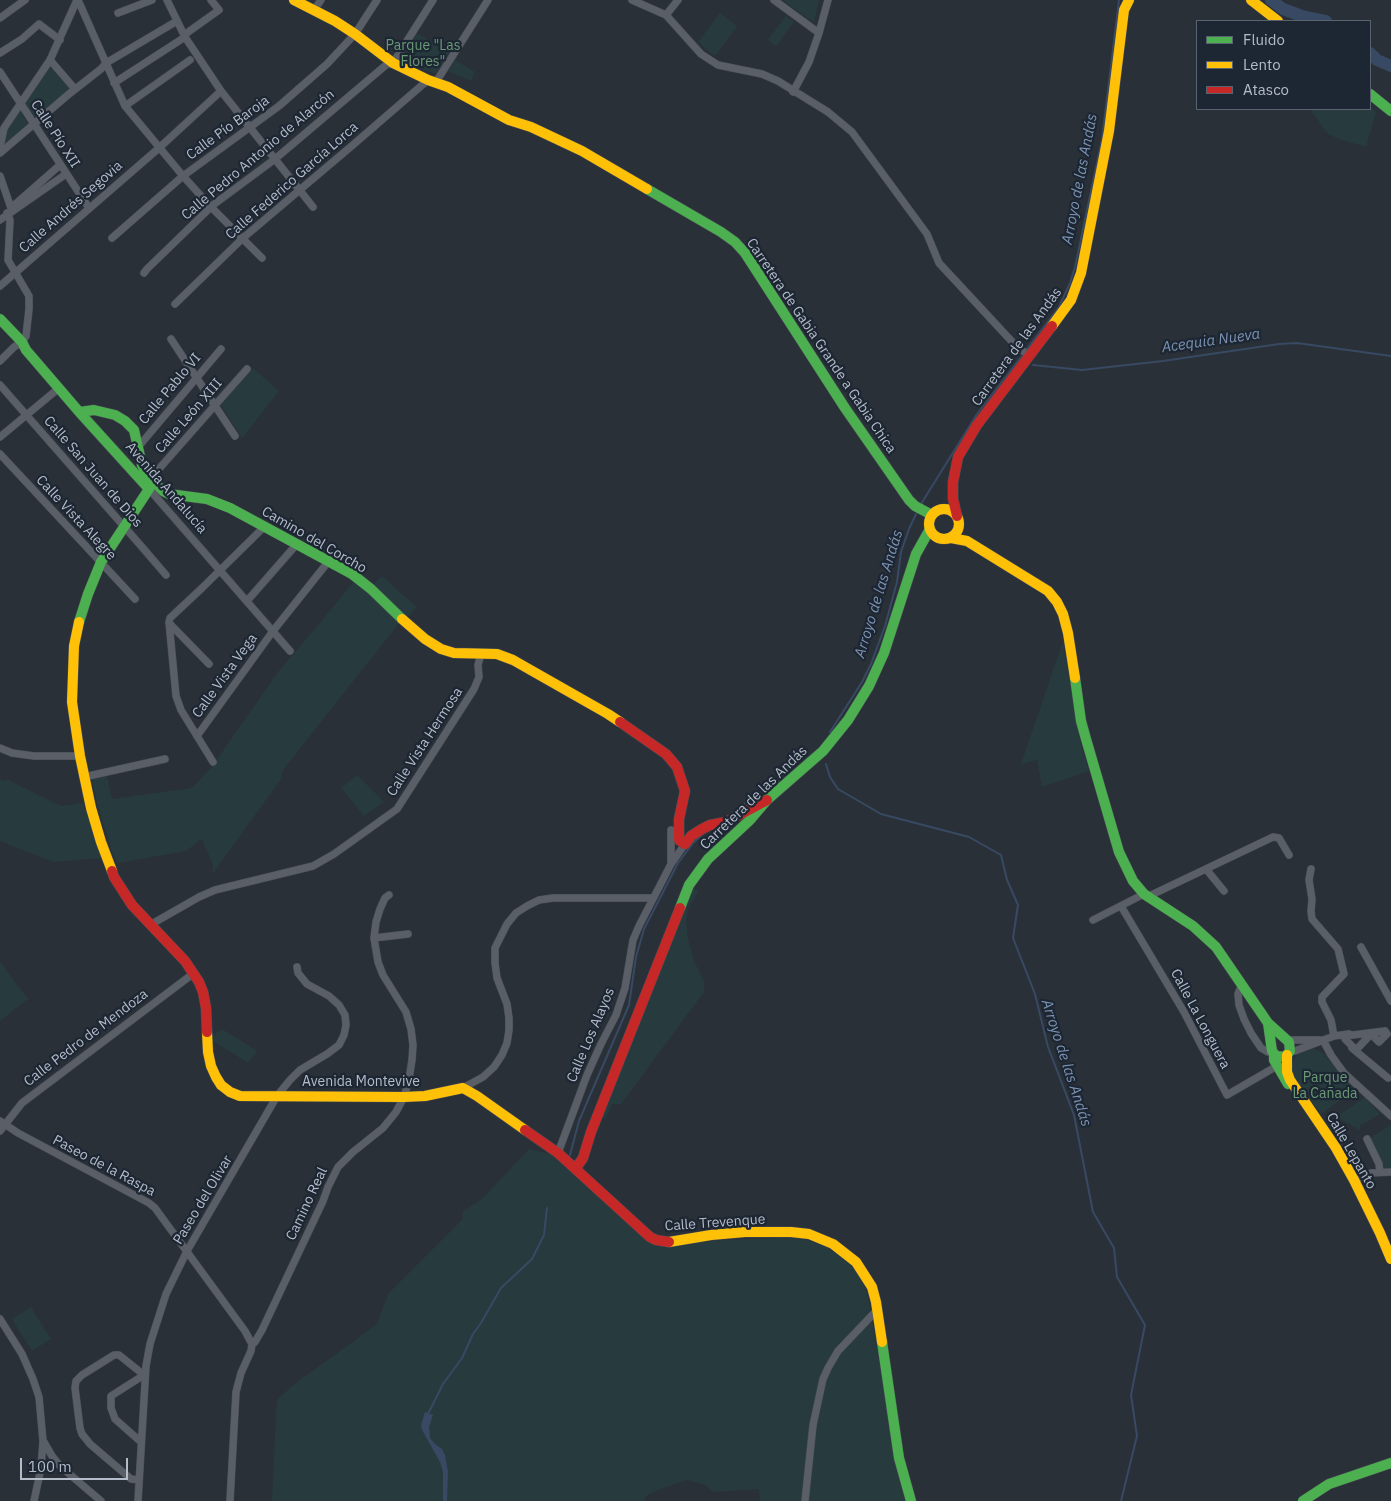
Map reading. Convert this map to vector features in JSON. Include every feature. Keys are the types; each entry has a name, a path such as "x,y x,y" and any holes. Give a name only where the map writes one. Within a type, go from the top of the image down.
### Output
{"street":[{"path":"0,18 25,0"},
{"path":"0,147 2,125 20,104 50,60 77,0"},
{"path":"77,0 125,106 183,176 262,258"},
{"path":"118,13 152,0"},
{"path":"167,0 184,36 221,91 313,206"},
{"path":"114,83 219,10 211,0"},
{"name":"Carretera de Gabia Grande a Gabia Chica","path":"294,0 335,21 393,63 462,94 509,120 531,127 582,151 735,242 745,253 845,408 908,500 932,515"},
{"path":"314,10 321,0"},
{"name":"Calle Pío Baroja","path":"112,238 183,176 279,106 327,64 355,34 377,0"},
{"path":"393,63 433,0"},
{"name":"Calle Federico García Lorca","path":"175,304 243,238 432,81 488,0"},
{"path":"632,0 666,15 701,54 718,65 762,74 778,81 828,112 852,132 927,234 939,263 1017,347 1030,356"},
{"path":"666,15 678,0"},
{"path":"774,0 819,34"},
{"path":"794,92 809,62 828,0"},
{"name":"Carretera de las Andás","path":"957,516 953,499 953,475 958,457 977,425 1071,300 1077,286 1109,131 1124,10 1129,0"},
{"path":"1251,0 1277,20"},
{"path":"0,153 106,63 177,21"},
{"path":"0,53 22,39 39,24 60,40"},
{"path":"50,60 75,89"},
{"path":"125,106 190,60"},
{"name":"Calle Pedro Antonio de Alarcón","path":"144,273 211,207 275,159 386,65 393,63"},
{"name":"Calle Pío XII","path":"0,72 89,208"},
{"name":"Calle Andrés Segovia","path":"0,286 159,148 221,91"},
{"path":"1371,95 1391,111"},
{"path":"0,220 60,166"},
{"path":"10,210 24,204 66,174"},
{"path":"0,176 10,210 8,260 29,296 26,336 22,342 0,361"},
{"name":"Avenida Andalucía","path":"0,319 22,342 26,350 80,412 150,484 290,652"},
{"path":"171,340 235,436"},
{"name":"Calle Pablo VI","path":"138,446 221,349"},
{"name":"Calle León XIII","path":"150,484 215,405 248,369"},
{"name":"Calle San Juan de Dios","path":"0,385 166,575"},
{"path":"0,437 59,388"},
{"name":"Camino del Corcho","path":"80,412 94,410 115,415 134,430 142,465 150,484 169,494 207,499 230,508 352,574 371,589 424,639 441,649 454,653 497,654 513,660 608,714 666,754 677,767 685,791 675,829 671,864"},
{"name":"Calle Vista Alegre","path":"0,454 135,599"},
{"name":"Avenida Montevive","path":"150,484 125,528 102,562 88,594 74,646 72,702 84,777 96,825 114,877 132,905 194,973 203,992 206,1008 208,1052 211,1066 221,1086 240,1096 404,1097 425,1096 463,1088 494,1067 507,1043 509,1018 497,978 495,948 507,924 516,913 539,900 553,898 653,898"},
{"path":"938,538 930,529 930,520 932,515 942,510 953,499"},
{"path":"942,510 950,510 959,520 959,528 951,538"},
{"path":"213,762 181,710 176,696 169,622 170,618 264,528"},
{"path":"922,545 938,538 967,541 966,536 959,528"},
{"name":"Carretera de las Andás","path":"576,1168 583,1158 591,1132 686,891 732,826 750,820 767,800 823,751 848,720 869,686 884,653 916,554 930,529"},
{"name":"Calle Lepanto","path":"967,541 1048,591 1057,602 1063,614 1068,633 1081,721 1119,852 1133,882 1146,895 1193,926 1207,938 1223,956 1268,1023 1285,1040"},
{"path":"247,601 296,544"},
{"name":"Calle Vista Vega","path":"197,736 273,631 328,562"},
{"path":"169,622 209,664"},
{"name":"Calle Vista Hermosa","path":"150,925 215,890 313,866 334,854 397,809 474,689 479,677 478,665 481,654"},
{"path":"0,748 12,753 34,756 80,756"},
{"path":"84,777 165,759"},
{"path":"675,829 682,832 683,843 710,826 732,826 767,800"},
{"path":"1094,920 1120,906 1206,869 1273,837 1279,838 1289,855"},
{"name":"Camino del Corcho","path":"653,898 683,843"},
{"path":"1206,869 1224,891"},
{"path":"1311,869 1309,880 1312,899 1312,919 1338,949 1344,974 1322,997 1322,1002 1338,1035 1388,1078"},
{"name":"Camino Real","path":"230,1501 236,1392 252,1344 262,1330 338,1167 382,1128 396,1112 404,1097 409,1079 413,1045 411,1028 406,1012 383,975 378,962 374,938 380,909 385,898 389,895"},
{"name":"Calle Los Alayos","path":"558,1153 587,1076 616,1015 625,988 633,940 653,898"},
{"name":"Calle La Longuera","path":"1120,906 1184,1012 1226,1095 1277,1066"},
{"path":"374,938 408,934"},
{"path":"1361,947 1391,1001"},
{"name":"Paseo del Olivar","path":"138,1501 144,1375 150,1344 166,1294 187,1251 277,1096 300,1070 339,1045 344,1035 346,1025 339,1005 329,996 307,984 298,973 297,967"},
{"name":"Calle Pedro de Mendoza","path":"2,1125 22,1103 194,973"},
{"path":"1242,984 1238,994 1239,1005 1251,1033 1261,1048 1268,1052 1273,1051 1282,1058 1289,1053 1338,1035 1389,1029"},
{"name":"Calle Lepanto","path":"1268,1023 1274,1060 1288,1084 1303,1104 1311,1111"},
{"path":"1385,1031 1387,1034 1379,1042 1371,1034 1356,1050 1346,1039 1346,1036 1385,1031"},
{"path":"1273,1051 1276,1040 1322,1040"},
{"path":"1285,1040 1290,1045 1289,1053"},
{"path":"1322,1040 1344,1073 1391,1116"},
{"name":"Calle Lepanto","path":"1289,1053 1287,1072 1290,1080 1336,1148 1354,1180 1391,1259"},
{"name":"Calle Trevenque","path":"463,1088 558,1153 650,1237 656,1240 669,1242 745,1232 791,1232 809,1234 828,1241 843,1250 856,1262 872,1288 878,1309 893,1425 899,1458 911,1501"},
{"name":"Paseo de la Raspa","path":"2,1125 149,1203 155,1208 245,1331 252,1344"},
{"path":"1367,1139 1379,1164 1380,1172"},
{"path":"1354,1180 1371,1173 1391,1172"},
{"path":"805,1501 813,1425 823,1379 838,1351 878,1309"},
{"path":"0,1319 22,1354 39,1397 43,1441 41,1468 34,1501"},
{"path":"245,1331 256,1332 262,1330"},
{"path":"139,1480 131,1479 86,1440 80,1428 75,1388 76,1381 82,1375 114,1355 119,1355 144,1375 110,1396 111,1408 115,1419 141,1442"},
{"path":"43,1441 57,1464"},
{"path":"42,1456 57,1464 101,1501"},
{"path":"1303,1501 1329,1484 1391,1463"},
{"path":"41,1468 57,1464"}],"green space":[{"path":"783,0 819,0 814,23"},
{"path":"720,13 737,26 715,56 705,49 699,41"},
{"path":"786,16 794,22 776,46 768,40"},
{"name":"Parque \"Las Flores\"","path":"417,33 449,53 437,74 399,61"},
{"path":"455,60 475,72 471,81 448,71"},
{"path":"50,65 71,89 34,120 24,104"},
{"path":"1371,108 1376,112 1366,147 1328,134 1311,110 1371,110"},
{"path":"20,110 29,125 5,144 3,143 7,128"},
{"path":"253,368 279,391 242,438 221,405"},
{"path":"381,577 417,607 407,618 372,586"},
{"path":"354,581 378,600 400,622 283,770 281,779 212,875 213,865 202,839 186,851 118,863 113,855 97,803 92,779 107,776 112,799 192,788 211,768 278,672"},
{"path":"1063,641 1081,745 1089,771 1042,787 1037,760 1021,764"},
{"path":"357,775 384,802 364,816 341,788"},
{"path":"6,779 61,806 83,803 85,810 88,810 102,858 53,862 0,841 0,780 6,781"},
{"path":"693,889 699,891 688,909 686,922 694,961 704,981 704,992 621,1104 612,1104 605,1119 601,1117"},
{"path":"0,962 28,999 0,1021"},
{"path":"222,1029 257,1051 248,1063 213,1041 213,1035"},
{"name":"Parque La Cañada","path":"1312,1049 1324,1054 1356,1089 1321,1114 1294,1078 1291,1069 1295,1057"},
{"path":"1365,1097 1380,1114 1360,1126 1360,1130 1336,1117"},
{"path":"1391,1125 1391,1170 1385,1169 1370,1138"},
{"path":"529,1149 554,1155 656,1246 723,1240 795,1237 827,1246 850,1262 858,1272 867,1292 887,1404 890,1437 906,1501 760,1501 759,1489 714,1492 703,1484 686,1480 653,1492 645,1497 644,1501 272,1501 278,1399 292,1386 377,1324 388,1294 463,1219 462,1212 481,1200"},
{"path":"31,1307 51,1339 32,1351 12,1319"}],"water":[{"path":"425,1412 433,1415 429,1427 430,1438 442,1449 445,1455 448,1472 447,1501 443,1501 443,1472 440,1462 422,1430 421,1425"}],"waterway":[{"name":"Arroyo de las Andás","path":"1026,350 1059,307 1075,267 1102,139 1119,0"},
{"path":"1271,0 1283,9 1321,20"},
{"path":"1371,54 1377,60 1391,66"},
{"name":"Acequia Nueva","path":"1033,365 1082,370 1297,343 1391,356"},
{"name":"Arroyo de las Andás","path":"921,504 977,414 1021,357"},
{"name":"Arroyo de las Andás","path":"830,732 862,682 871,664 885,626 897,582 901,552 916,514"},
{"name":"Arroyo de las Andás","path":"826,764 830,777 838,789 881,814 969,837 1001,855 1007,880 1018,905 1013,938 1035,994 1048,1047 1074,1115 1093,1212 1114,1248 1117,1277 1145,1325 1131,1395 1137,1436 1121,1501"},
{"path":"732,813 779,779"},
{"path":"570,1155 579,1121 629,1005 636,957 644,929 678,863 693,843 703,834"},
{"path":"428,1414 443,1384 462,1358 473,1334 501,1288 532,1259 544,1235 547,1208"}],"traffic: fast":[{"path":"1371,95 1391,111"},
{"path":"647,189 721,232 735,242 745,253 845,408 909,500 915,506 932,515"},
{"path":"0,319 22,342 26,350 81,414 149,489 101,562 79,622"},
{"path":"80,412 94,410 115,415 125,421 134,430 142,465 147,475 163,491 169,494 207,499 230,508 352,574 371,589 402,619"},
{"path":"680,908 689,885 708,859 750,820 767,800 823,751 848,720 869,686 884,653 916,554 930,529"},
{"path":"1075,678 1081,721 1086,739 1119,852 1133,881 1144,894 1193,926 1216,947 1268,1023 1289,1042 1290,1051 1285,1057 1276,1056 1272,1051 1268,1023"},
{"path":"1274,1054 1274,1060 1288,1084"},
{"path":"882,1342 899,1458 911,1501"},
{"path":"1303,1501 1329,1484 1391,1463"}],"traffic: slow":[{"path":"294,0 335,21 393,63 428,80 448,87 509,120 531,127 582,151 647,189"},
{"path":"1052,326 1071,300 1081,273 1109,131 1124,10 1129,0"},
{"path":"1251,0 1277,20"},
{"path":"944,509 950,510 958,518 959,524 958,530 950,538 944,539 938,538 930,530 929,524 930,518 938,510 944,509"},
{"path":"951,538 967,541 1048,591 1057,602 1063,614 1075,678"},
{"path":"402,619 425,639 441,649 454,653 497,654 513,660 620,722"},
{"path":"79,622 74,646 72,702 80,756 91,808 112,871"},
{"path":"207,1032 208,1052 216,1077 221,1085 230,1092 240,1096 404,1097 425,1096 463,1088 525,1130"},
{"path":"1287,1055 1287,1072 1290,1080 1336,1148 1354,1180 1391,1259"},
{"path":"669,1242 745,1232 791,1232 809,1234 833,1244 856,1262 872,1287 882,1342"}],"traffic: jam":[{"path":"957,516 953,499 953,482 958,457 977,425 1052,326"},
{"path":"620,722 666,754 677,767 685,791 679,819 679,840 685,844 691,836 702,829 710,825 726,822 767,800"},
{"path":"112,871 132,905 185,961 199,982 206,1008 207,1032"},
{"path":"576,1168 583,1158 591,1132 680,908"},
{"path":"525,1130 558,1153 650,1237 669,1242"}]}
